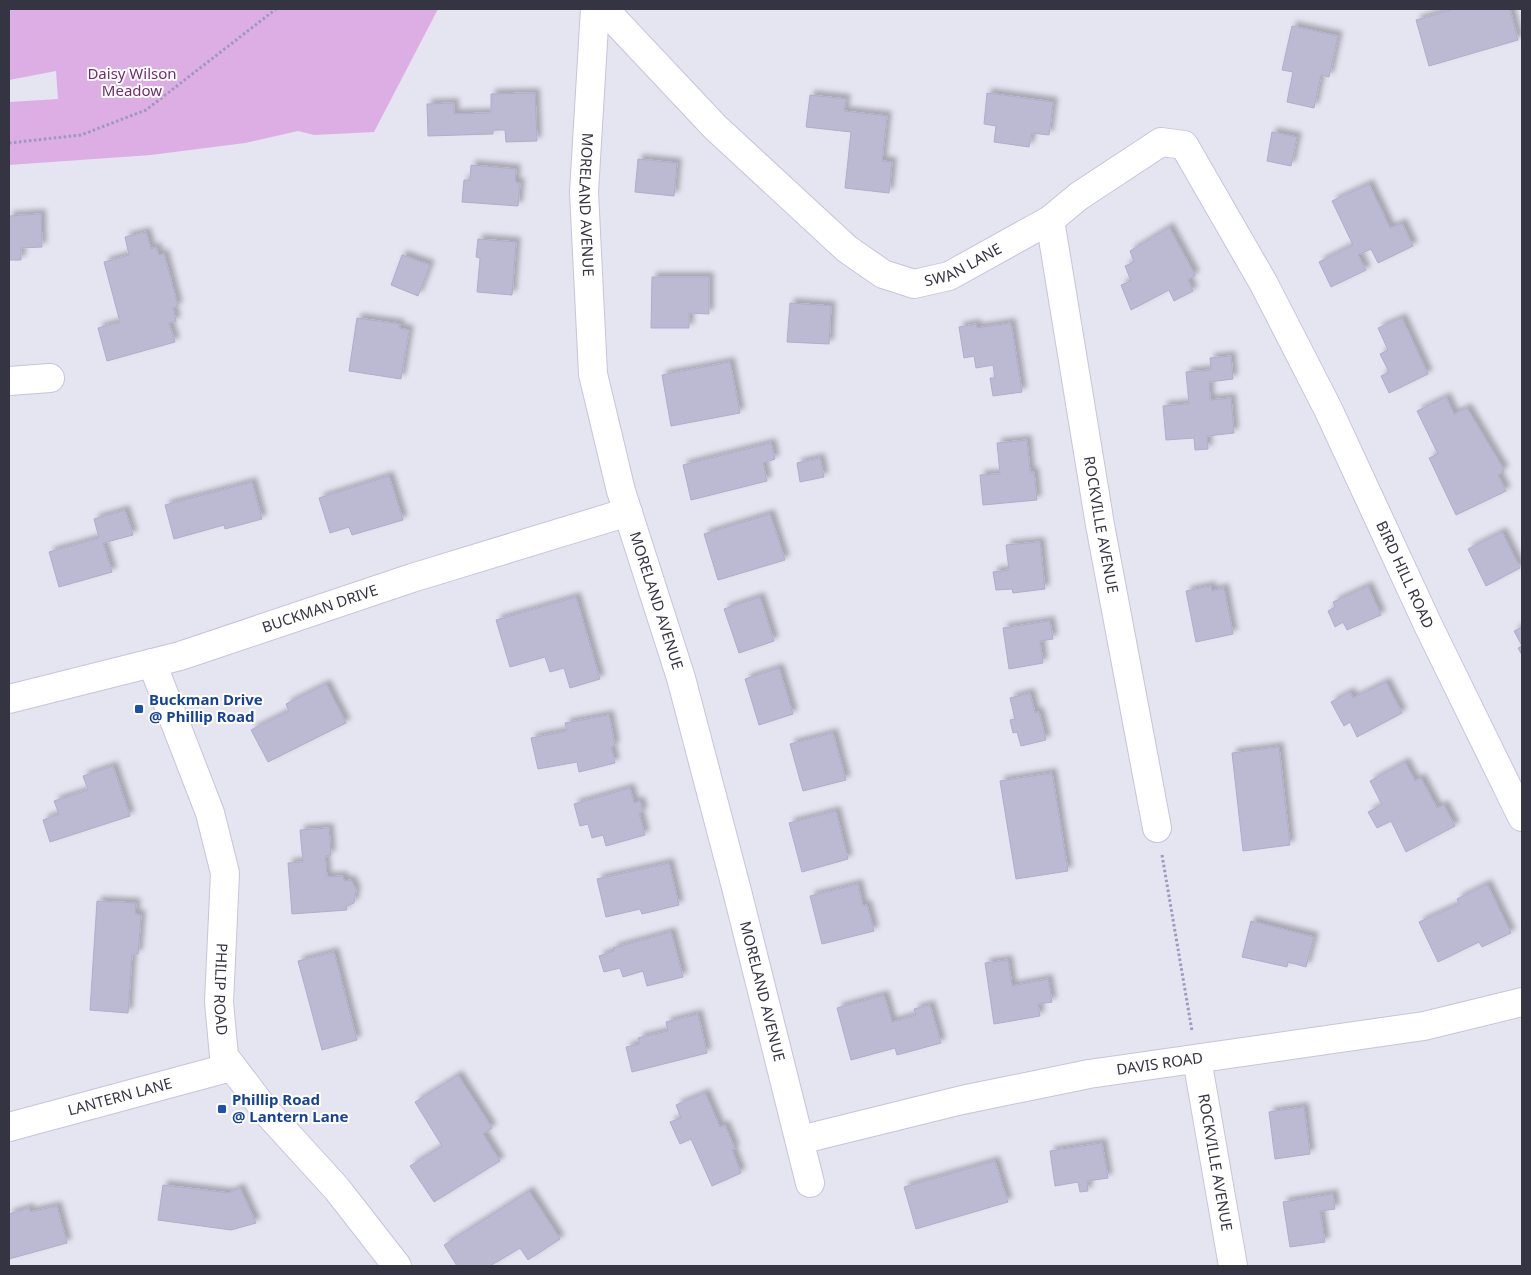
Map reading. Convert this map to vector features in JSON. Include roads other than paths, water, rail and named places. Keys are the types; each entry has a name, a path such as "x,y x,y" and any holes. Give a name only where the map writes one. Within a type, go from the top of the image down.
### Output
{"street":[{"name":"MORELAND AVENUE","path":"595,9 584,192 587,294 593,374 628,512 681,678 810,1183"},
{"name":"SWAN LANE","path":"604,9 715,126 847,249 883,274 914,284 949,276 1050,220 1079,196 1161,142 1184,145 1290,332"},
{"name":"ROCKVILLE AVENUE","path":"1050,220 1100,525 1157,828"},
{"name":"BIRD HILL ROAD","path":"1290,332 1328,409 1428,625 1522,817"},
{"path":"9,381 50,378"},
{"name":"BUCKMAN DRIVE","path":"9,699 180,656 412,578 628,512"},
{"name":"PHILIP ROAD","path":"152,663 210,813 225,873 219,1002 224,1056 265,1110 337,1189 397,1266"},
{"name":"DAVIS ROAD","path":"800,1140 962,1100 1089,1074 1424,1026 1522,1002"},
{"name":"ROCKVILLE AVENUE","path":"1197,1059 1233,1266"},
{"name":"LANTERN LANE","path":"9,1127 231,1067"}],"place":[{"name":"Buckman Drive @ Phillip Road","path":"139,709"},
{"name":"Phillip Road @ Lantern Lane","path":"222,1109"}],"park label":[{"name":"Daisy Wilson Meadow","path":"132,82"}]}
